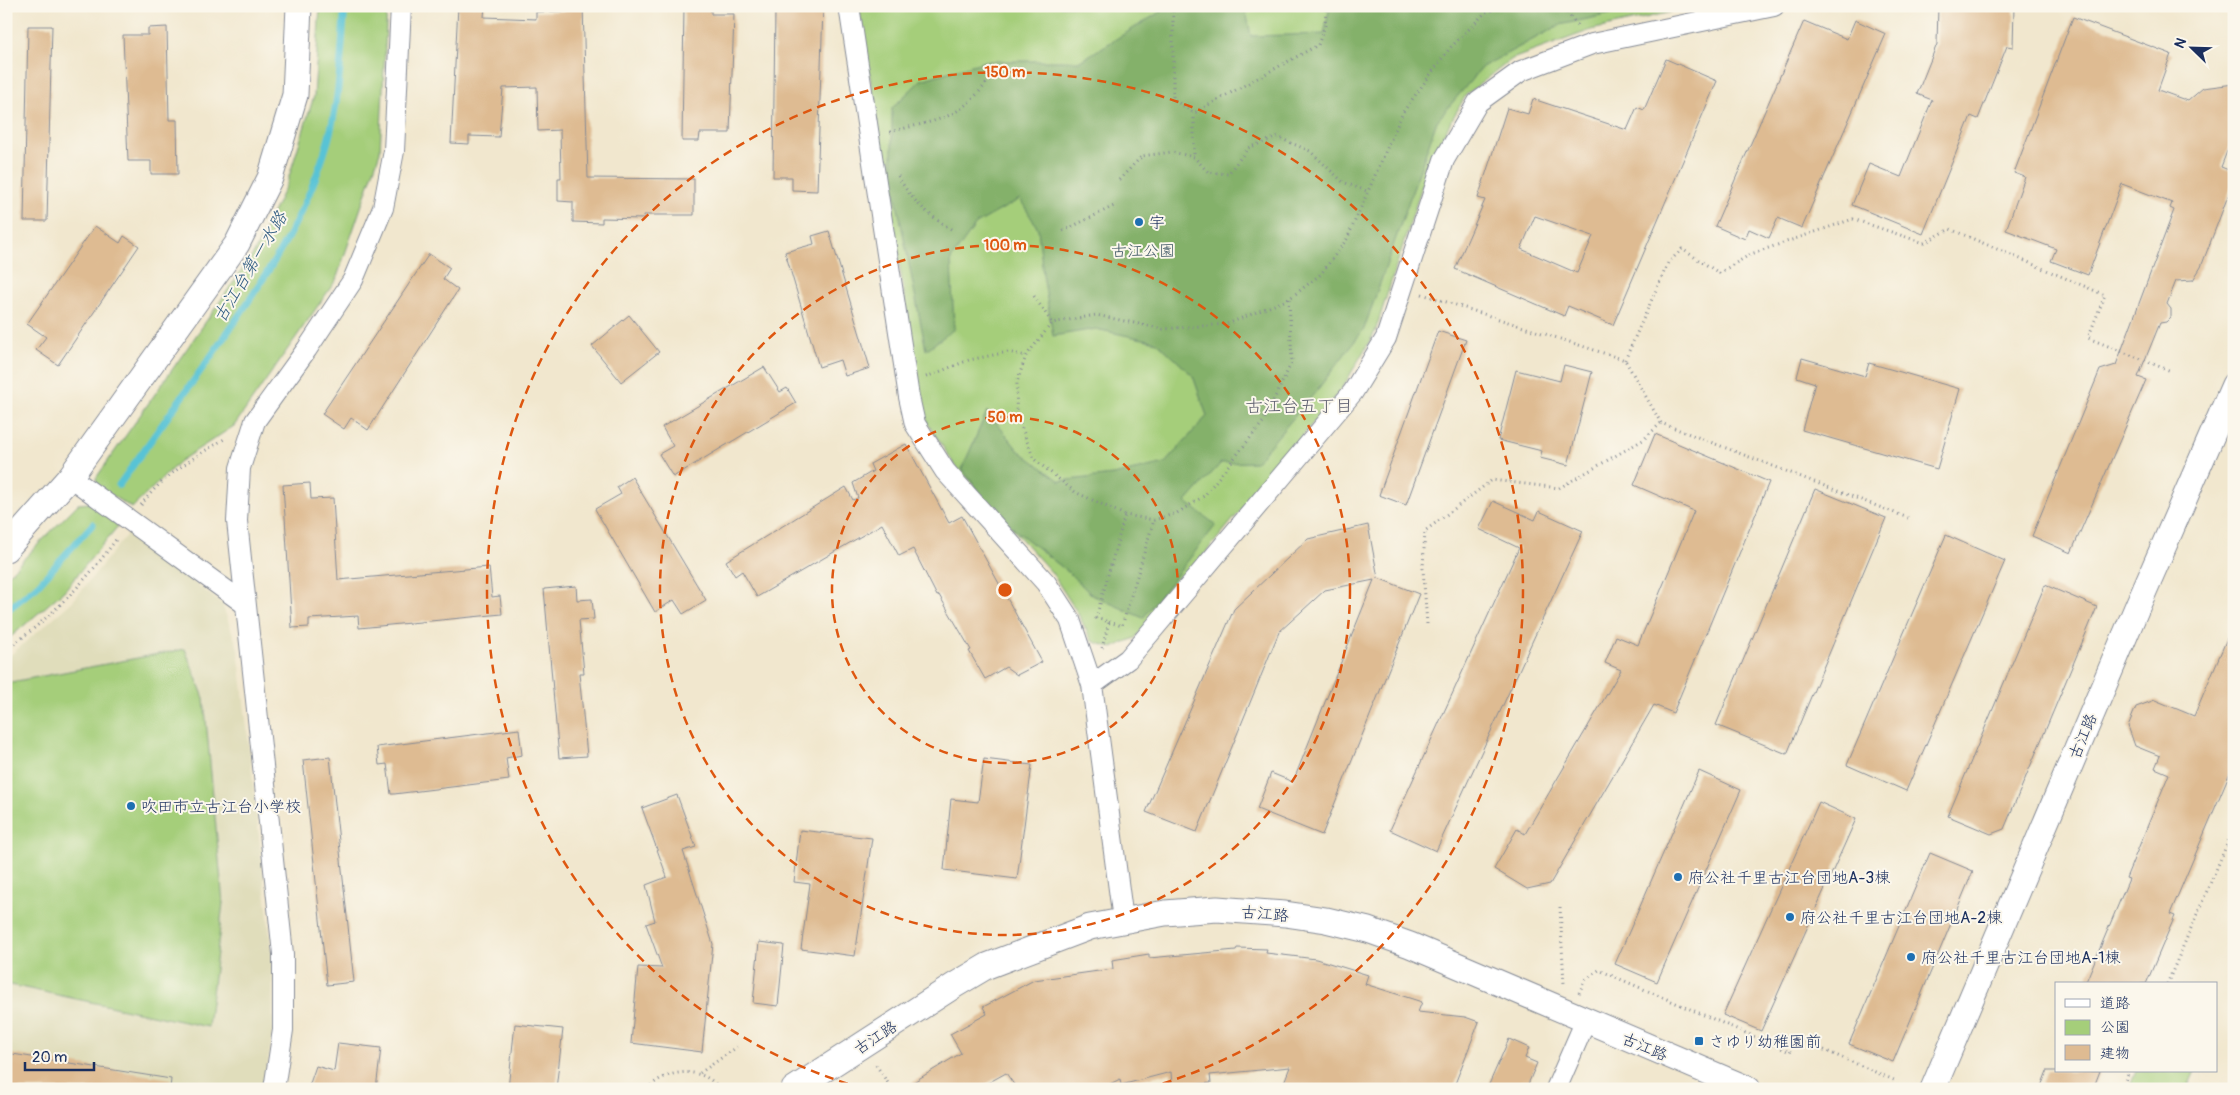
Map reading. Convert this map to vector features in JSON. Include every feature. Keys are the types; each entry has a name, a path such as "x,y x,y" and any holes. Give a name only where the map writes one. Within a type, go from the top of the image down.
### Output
{"street":[{"path":"6,549 70,477 237,244 270,178 295,95 298,6"},
{"path":"274,1089 283,1030 283,954 237,521 240,468 255,421 307,349 353,280 383,208 394,151 401,6"},
{"path":"849,6 909,397 915,424 945,471 1046,583 1070,620 1092,685 1123,920"},
{"path":"1092,685 1128,659 1353,392 1386,338 1444,160 1478,102 1522,70 1592,44 1774,6"},
{"name":"古江路","path":"1933,1089 2131,621 2234,385"},
{"path":"70,477 245,604"},
{"name":"古江路","path":"794,1089 955,984 987,966 1090,927 1165,914 1217,909 1285,914 1326,920 1368,930 1410,945 1748,1089"},
{"path":"1556,1089 1586,1020"}],"path":[{"path":"1173,6 1173,99 1194,113"},
{"path":"1194,113 1318,45 1325,25 1326,6"},
{"path":"1482,6 1486,12"},
{"path":"1289,299 1292,362 1263,422 1204,496 1177,513 1154,520 1125,515 1074,492 1034,459 1016,413 1017,382 1026,356 1052,323 1096,315 1163,330 1227,324 1289,299 1321,274 1347,239 1403,112 1449,49 1486,12 1505,6"},
{"path":"1554,6 1565,10 1592,44"},
{"path":"870,137 934,120 962,108 980,92 995,72"},
{"path":"1194,113 1194,157"},
{"path":"1118,180 1142,156 1172,152 1194,157 1208,172 1228,174 1248,148 1277,137 1310,151 1343,182 1369,192"},
{"path":"895,169 906,191 926,213 954,231"},
{"path":"1063,231 1114,206"},
{"path":"1625,360 1668,262 1682,249 1719,273 1751,254 1853,219 1924,243 1950,229 2105,295 2088,338 2171,372"},
{"path":"1402,287 1625,360 1661,423 1908,518"},
{"path":"1034,296 1052,323"},
{"path":"909,397 918,381 969,360 1008,352 1026,356"},
{"path":"1427,624 1422,569 1425,531 1492,480 1559,488 1643,440 1661,423"},
{"path":"1125,515 1096,618 1122,626 1154,520"},
{"path":"1102,649 1109,622"},
{"path":"2168,982 2234,828"},
{"path":"1560,907 1564,987"},
{"path":"1579,994 1585,980 1599,970 1790,1052 1796,1038 1894,1080"},
{"path":"699,1073 737,1047"},
{"path":"875,1062 892,1089"},
{"path":"647,1089 657,1081 679,1072 699,1073 709,1078 720,1089"},
{"path":"2122,1089 2129,1072"}],"shaded area":[{"name":"吹田市立古江台小学校","path":"128,533 222,604 238,648 272,954 273,1030 264,1089 6,1089 6,659 73,601"}],"green space":[{"path":"320,6 387,6 380,152 336,280 234,426 180,461 132,508 98,487 96,478 254,253 287,183 314,96"},
{"name":"古江公園","path":"859,6 1698,6 1591,30 1512,59 1466,95 1432,155 1375,332 1343,387 1135,638 1112,648 1092,641 1077,612 1052,573 954,464 928,424 920,396"},
{"name":"古江公園","path":"1170,6 1245,6 1251,36 1324,34 1330,6 1647,6 1560,25 1482,67 1437,121 1364,329 1318,389 1256,462 1221,463 1186,502 1216,525 1143,618 1092,595 1068,572 999,517 962,469 987,411 1018,450 1060,481 1113,475 1165,463 1207,416 1193,376 1157,342 1096,329 1053,336 1038,229 1020,199 976,224 951,259 954,329 926,350 892,178 892,108 921,80 985,61 1080,61"},
{"path":"89,503 118,526 64,591 6,641 6,577 78,504"},
{"path":"185,649 204,698 223,903 208,1027 6,984 6,683"},
{"path":"2136,1072 2195,1072 2187,1089 2129,1089"}],"building":[{"path":"458,6 485,6 484,17 536,19 536,12 566,11 565,6 583,6 588,178 694,179 694,215 644,215 644,219 602,218 602,223 573,222 573,202 558,201 558,178 561,178 560,130 538,131 537,87 503,88 499,137 469,136 469,144 451,143"},
{"path":"684,6 711,6 711,14 734,14 730,133 700,133 699,141 682,141"},
{"path":"795,6 823,6 817,191 792,190 792,177 773,177 775,10 795,11"},
{"path":"1938,6 2014,6 2013,47 2007,46 1978,119 1971,116 1923,234 1852,205 1869,164 1901,177 1932,100 1917,94 1937,44"},
{"path":"2073,17 2171,54 2158,90 2188,101 2203,88 2234,84 2234,133 2221,167 2234,172 2234,180 2201,267 2193,280 2176,281 2167,304 2171,309 2171,317 2166,322 2160,323 2138,377 2146,380 2071,553 2032,536 2100,370 2116,365 2174,210 2170,208 2172,203 2122,184 2088,275 2051,261 2056,249 2006,230 2025,177 2014,173"},
{"path":"1855,20 1886,34 1802,228 1778,218 1769,238 1749,229 1745,239 1715,226 1804,21 1847,39"},
{"path":"28,26 52,26 47,221 24,221"},
{"path":"167,27 169,120 177,120 178,174 151,174 151,161 128,161 123,35 148,35 148,28"},
{"path":"1666,59 1717,81 1613,325 1568,306 1564,316 1455,269 1485,200 1478,198 1507,108 1528,114 1533,99 1627,130 1637,107 1644,110","holes":["1535,216 1593,236 1577,273 1521,249"]},
{"path":"95,226 120,243 124,236 139,246 58,365 36,350 46,337 27,324"},
{"path":"829,231 870,368 845,376 840,360 819,367 785,252 814,244 812,236"},
{"path":"429,254 450,268 443,279 458,290 368,430 351,418 344,429 322,414"},
{"path":"629,315 659,352 621,382 592,346"},
{"path":"1438,331 1466,340 1406,505 1379,495"},
{"path":"1802,358 1865,376 1869,363 1960,389 1937,469 1802,430 1815,383 1797,377"},
{"path":"1564,365 1592,372 1568,465 1540,458 1542,451 1498,440 1516,370 1560,381"},
{"path":"764,367 780,392 787,388 796,403 673,477 659,454 673,446 662,427"},
{"path":"1655,434 1769,482 1673,713 1654,705 1550,884 1527,889 1494,869 1517,829 1525,834 1621,670 1605,663 1616,636 1638,645 1694,511 1634,485"},
{"path":"906,444 949,523 962,516 1042,662 1017,675 1006,667 985,679 969,651 971,650 939,595 937,596 913,549 899,556 882,524 757,597 742,571 735,576 726,561 846,487 853,500 858,498 853,483 873,471 870,464"},
{"path":"632,477 706,600 683,614 674,600 655,612 595,509 621,494 617,487"},
{"path":"310,483 311,499 333,498 338,580 489,567 492,597 500,596 502,614 359,628 358,616 309,619 309,627 292,628 283,485"},
{"path":"1815,489 1886,518 1787,754 1716,725"},
{"path":"1493,501 1535,520 1539,511 1583,531 1436,851 1390,830 1519,548 1479,529"},
{"path":"1368,525 1378,578 1419,594 1322,835 1257,809 1271,773 1293,782 1374,580 1325,590 1279,632 1197,832 1146,812 1234,609 1308,539"},
{"path":"1946,535 2005,561 1906,791 1847,765"},
{"path":"2045,585 2097,607 2004,829 1991,834 1948,816"},
{"path":"576,586 577,600 592,599 594,619 579,620 584,673 579,673 587,756 559,758 544,589"},
{"path":"2234,622 2234,763 2170,914 2175,916 2147,982 2086,982 2129,879 2126,878 2169,774 2155,768 2160,756 2135,746 2128,726 2136,707 2155,700 2194,716"},
{"path":"519,729 522,755 506,758 509,780 391,794 387,764 379,765 377,747"},
{"path":"330,757 354,982 327,985 303,760"},
{"path":"984,759 1032,765 1017,879 944,870 951,799 978,802"},
{"name":"府公社千里古江台団地A-3棟","path":"1699,771 1741,790 1657,982 1615,964"},
{"path":"677,795 696,847 683,851 713,944 702,1052 631,1043 638,967 662,968 646,924 655,921 646,885 667,877 642,808"},
{"name":"府公社千里古江台団地A-2棟","path":"1819,802 1856,819 1761,1031 1723,1015"},
{"path":"800,830 872,838 855,956 801,949 810,884 794,882"},
{"name":"府公社千里古江台団地A-1棟","path":"1930,853 1973,871 1893,1062 1849,1044"},
{"path":"759,942 784,945 778,1006 753,1003"},
{"path":"1237,948 1267,949 1266,953 1316,959 1368,975 1365,984 1422,1002 1418,1012 1465,1017 1479,1022 1453,1089 1319,1089 1283,1085 1290,1067 1210,1075 1211,1083 1172,1087 1171,1072 1121,1085 1120,1079 1100,1089 1017,1089 1006,1073 977,1089 902,1089 961,1053 950,1034 987,1014 983,1007 1034,980 1113,969 1112,960 1149,954 1149,958 1236,950"},
{"path":"515,1024 563,1029 556,1089 508,1089"},
{"path":"1509,1039 1529,1048 1525,1058 1537,1063 1526,1089 1487,1089"},
{"path":"338,1043 381,1048 376,1089 308,1089 316,1066 334,1071"},
{"path":"6,1053 171,1079 170,1089 6,1089"},
{"path":"2047,1071 2100,1072 2093,1089 2040,1089"}],"waterway":[{"name":"古江台第一水路","path":"119,485 245,307 293,228 318,171 332,125 340,74 345,6"},
{"name":"古江台第一水路","path":"6,611 37,586 93,524"}],"place":[{"name":"宇","path":"1139,222"},
{"name":"吹田市立古江台小学校","path":"131,806"},
{"name":"府公社千里古江台団地A-3棟","path":"1678,877"},
{"name":"府公社千里古江台団地A-2棟","path":"1790,917"},
{"name":"府公社千里古江台団地A-1棟","path":"1911,957"},
{"name":"さゆり幼稚園前","path":"1699,1041"}],"district":[{"name":"古江台五丁目","path":"1299,406"}]}
